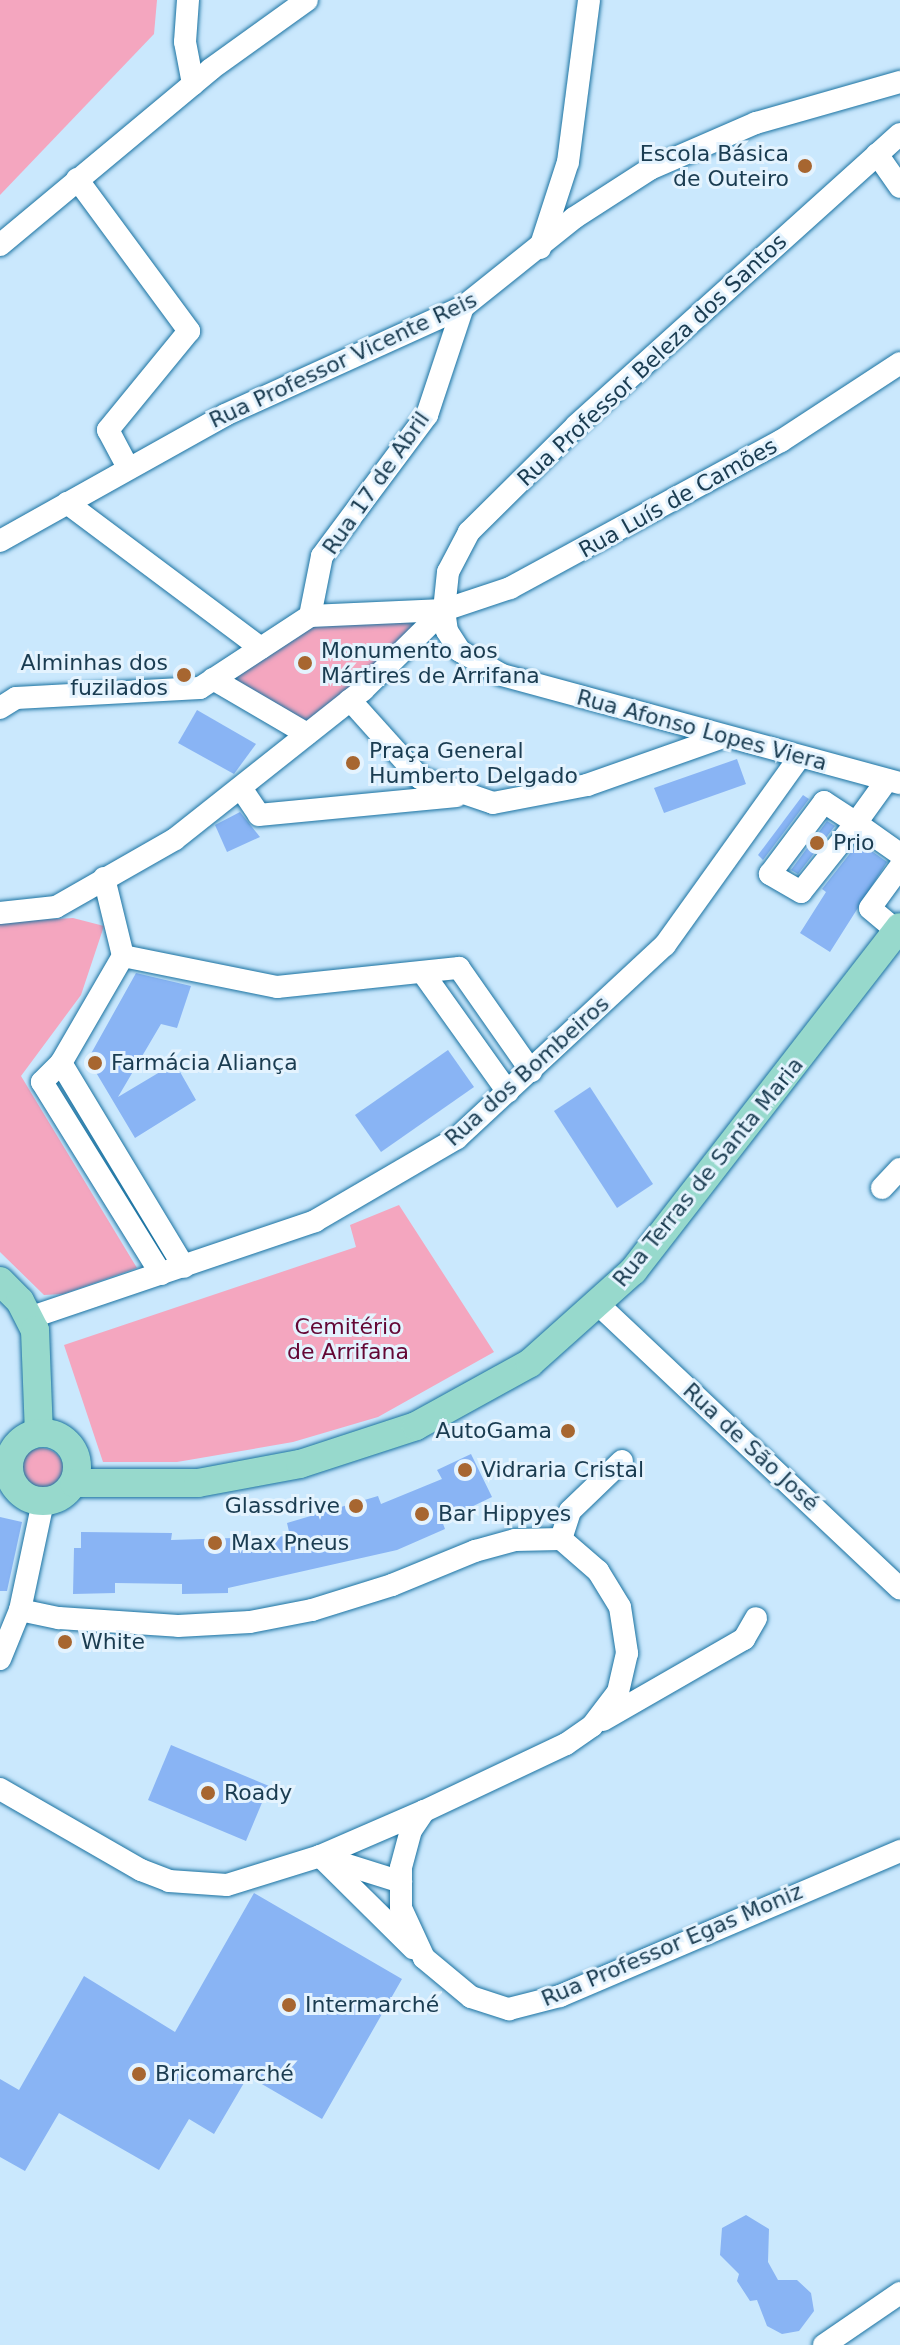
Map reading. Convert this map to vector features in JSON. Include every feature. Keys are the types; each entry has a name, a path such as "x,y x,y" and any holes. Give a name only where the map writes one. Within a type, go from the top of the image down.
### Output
{"main road":[{"name":"Rua Terras de Santa Maria","path":"74,1483 198,1483 360,1447 470,1401 530,1363 600,1306 685,1207 898,929"},
{"path":"0,1281 32,1317 39,1433"},
{"path":"39,1433 68,1443 77,1462 74,1483 61,1497 43,1502 17,1489 5,1470 14,1450 39,1433"}],"street":[{"path":"188,0 185,42 193,84"},
{"path":"0,245 193,84 307,0"},
{"path":"540,248 568,162 589,0"},
{"name":"Rua Professor Vicente Reis","path":"0,541 127,465 463,307 609,193 704,142 900,82"},
{"name":"Rua Professor Beleza dos Santos","path":"444,610 448,572 469,532 588,416 900,134"},
{"path":"877,154 900,187"},
{"path":"77,179 189,331 108,430 127,465"},
{"name":"Rua 17 de Abril","path":"310,616 322,556 427,415 463,307"},
{"name":"Rua Luís de Camões","path":"444,610 510,588 581,552 781,441 900,363"},
{"path":"67,503 261,648"},
{"path":"0,708 16,698 200,688 310,616 444,610"},
{"path":"0,913 56,907 175,839 350,700 444,610"},
{"name":"Rua Afonso Lopes Viera","path":"444,610 447,631 460,651 502,675 894,782"},
{"path":"213,679 307,734"},
{"path":"350,700 420,778 461,795 493,803 587,785 723,737"},
{"name":"Rua dos Bombeiros","path":"32,1317 315,1221 457,1138 665,945 799,758"},
{"path":"894,782 856,823 900,854"},
{"path":"245,794 259,815 461,795"},
{"path":"898,929 870,908 900,867"},
{"path":"104,878 123,956 61,1063 42,1082 161,1274"},
{"path":"123,956 277,987 459,968 531,1071"},
{"path":"423,973 508,1092"},
{"path":"61,1063 184,1267"},
{"path":"86,1153 107,1139"},
{"path":"882,1188 900,1169"},
{"name":"Rua de São José","path":"600,1306 900,1589"},
{"path":"561,1539 570,1511 622,1461"},
{"path":"0,1659 20,1610 43,1502"},
{"path":"20,1610 59,1618 178,1626 250,1622 312,1610 379,1589 475,1551 515,1540 561,1539 598,1571 620,1607 627,1653 618,1692 592,1726"},
{"path":"0,1789 169,1881 227,1885 320,1856 424,1811 592,1726 744,1639 756,1618"},
{"name":"Rua Professor Egas Moniz","path":"424,1811 411,1830 401,1882 401,1908 424,1958 471,1997 509,2009 560,1996 900,1851"},
{"path":"320,1856 401,1882"},
{"path":"320,1856 424,1958"},
{"path":"824,2345 900,2293"}],"green space":[{"path":"0,0 157,0 154,34 0,195"},
{"path":"427,615 367,680 304,728 223,680 314,620"},
{"path":"73,918 104,926 81,995 21,1076 137,1268 63,1294 44,1295 0,1252 0,922"},
{"name":"Cemitério de Arrifana","path":"399,1205 494,1352 378,1417 293,1442 177,1462 103,1462 64,1345 356,1247 350,1225"},
{"path":"41,1448 57,1455 64,1471 57,1487 41,1494 25,1487 18,1471 25,1455"}],"building":[{"path":"197,710 256,744 234,774 178,743"},
{"path":"737,759 746,784 664,813 654,788"},
{"path":"803,795 809,799 763,860 758,855"},
{"path":"240,812 260,837 227,852 215,825"},
{"path":"827,821 835,826 798,874 791,870"},
{"path":"859,842 887,862 830,952 800,933 826,892 822,889"},
{"path":"136,973 191,986 177,1028 161,1024 118,1097 175,1063 196,1100 135,1138 88,1059"},
{"path":"448,1050 474,1087 381,1152 355,1115"},
{"path":"590,1087 653,1184 617,1208 554,1111"},
{"path":"471,1454 492,1497 442,1521 445,1529 397,1550 228,1588 228,1593 182,1594 182,1584 115,1583 115,1593 73,1594 74,1548 81,1548 81,1532 172,1533 171,1540 290,1536 287,1523 378,1496 381,1504 442,1479 437,1470"},
{"path":"0,1517 22,1522 7,1591 0,1591"},
{"name":"Roady","path":"171,1745 269,1786 246,1841 148,1800"},
{"path":"254,1893 402,1979 322,2119 248,2076 214,2134 189,2119 159,2170 59,2113 25,2171 0,2157 0,2079 19,2090 84,1976 175,2032"},
{"path":"746,2215 769,2229 768,2262 778,2280 797,2280 811,2293 814,2311 799,2331 782,2334 767,2326 757,2300 750,2301 737,2281 739,2274 720,2255 722,2228"}],"place":[{"name":"Escola Básica de Outeiro","path":"805,166"},
{"name":"Monumento aos Mártires de Arrifana","path":"305,663"},
{"name":"Alminhas dos fuzilados","path":"184,675"},
{"name":"Praça General Humberto Delgado","path":"353,763"},
{"name":"Prio","path":"817,843"},
{"name":"Farmácia Aliança","path":"95,1063"},
{"name":"AutoGama","path":"568,1431"},
{"name":"Vidraria Cristal","path":"465,1470"},
{"name":"Glassdrive","path":"356,1506"},
{"name":"Bar Hippyes","path":"422,1514"},
{"name":"Max Pneus","path":"215,1543"},
{"name":"White","path":"65,1642"},
{"name":"Roady","path":"208,1793"},
{"name":"Intermarché","path":"289,2005"},
{"name":"Bricomarché","path":"139,2074"}]}
